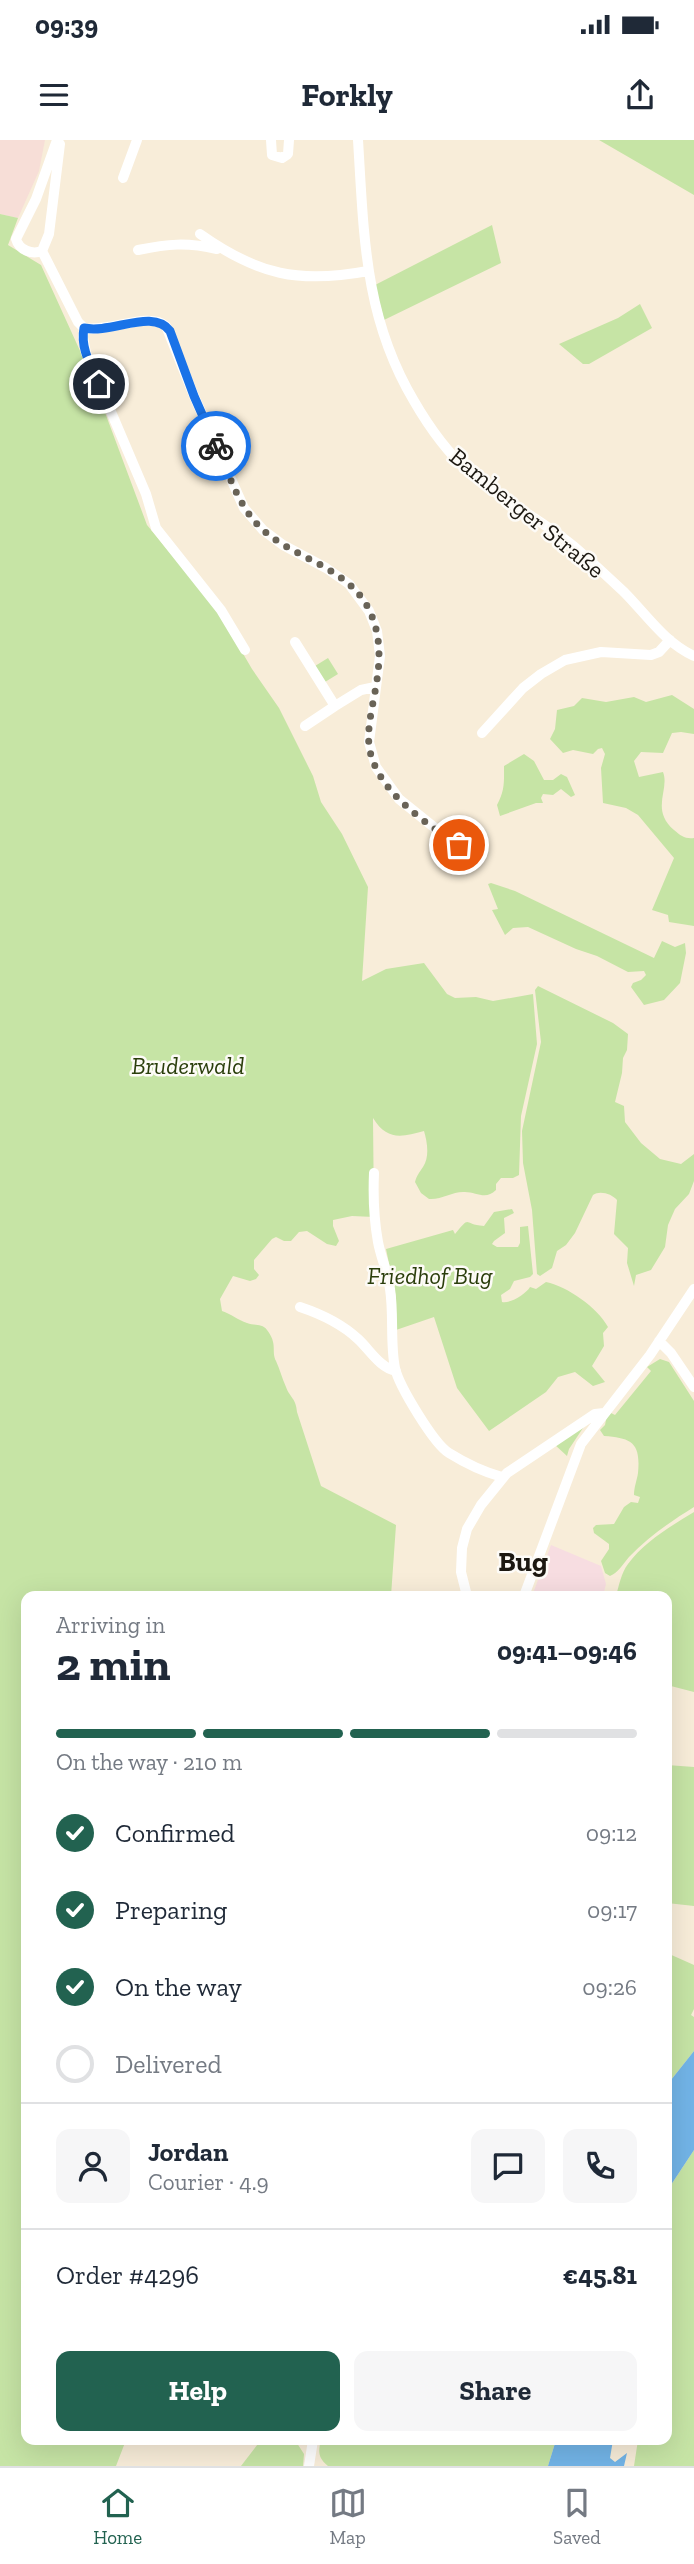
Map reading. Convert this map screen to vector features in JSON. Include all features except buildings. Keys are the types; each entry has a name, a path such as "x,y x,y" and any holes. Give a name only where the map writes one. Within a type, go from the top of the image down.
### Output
{"street":[{"path":"42,251 29,252 20,247 16,239 36,199 59,140"},
{"path":"59,140 49,234 42,251 78,322 84,328 108,328 151,320 166,326 233,487 253,520 289,550 338,576 355,590 366,604 374,622 380,656 369,742 376,767 398,799 471,857"},
{"path":"123,178 137,140"},
{"path":"271,140 272,155 282,158 288,154 289,140"},
{"name":"Bamberger Straße","path":"358,140 368,271 375,309 388,350 410,394 436,436 472,474 578,550 670,640 694,656"},
{"path":"200,234 223,250 263,269 289,275 339,277 368,271"},
{"path":"138,250 173,243 190,243 223,250"},
{"path":"84,328 86,353 146,494 152,522 221,610 245,650"},
{"path":"482,733 523,688 565,660 601,652 651,655 659,652 670,640"},
{"path":"295,642 335,706"},
{"path":"305,726 361,690 376,687"},
{"path":"374,1173 373,1195 378,1241 392,1300 396,1371 413,1407 446,1452 502,1477"},
{"path":"526,1591 574,1459 582,1444 694,1289"},
{"path":"300,1307 348,1330 384,1366 396,1371"},
{"path":"659,1341 671,1353 694,1387"},
{"path":"466,1591 461,1559 470,1524 502,1477 596,1414 604,1413"},
{"path":"309,2466 312,2445"}],"shaded area":[{"path":"0,140 45,140 39,171 18,218 0,214"},
{"path":"551,1545 601,1566 606,1584 604,1591 534,1591"}],"green space":[{"path":"599,140 694,140 694,195"},
{"name":"Bruderwald","path":"0,214 18,218 8,245 41,265 91,375 147,525 218,611 279,708 313,776 321,802 342,834 368,887 362,981 386,969 424,963 447,994 455,998 476,997 493,1001 533,994 537,1044 521,1116 519,1175 501,1178 496,1184 496,1190 488,1195 463,1192 429,1199 421,1193 415,1182 427,1159 424,1131 409,1135 389,1134 373,1118 374,1217 352,1216 333,1220 339,1241 336,1246 327,1244 307,1231 299,1232 291,1241 276,1237 272,1239 254,1260 254,1269 259,1275 256,1279 250,1281 233,1276 220,1299 222,1311 247,1323 263,1326 270,1335 275,1357 295,1404 321,1486 396,1525 391,1591 21,1591 21,2445 124,2445 116,2466 0,2466"},
{"path":"492,225 501,263 384,320 375,285"},
{"path":"640,304 652,328 589,364 583,364 559,344 618,318"},
{"path":"328,658 338,674 325,682 315,666"},
{"path":"672,695 694,709 694,734 672,733 663,753 641,752 634,761 639,777 663,772 663,815 679,834 694,838 694,926 669,922 668,915 652,910 674,858 638,815 626,808 603,803 601,768 605,754 602,748 593,754 573,750 563,753 550,739 555,729 557,710 574,706 582,698 606,702 634,697 646,702"},
{"path":"524,754 534,761 544,780 553,780 561,774 567,777 575,795 571,797 561,789 553,795 543,794 543,803 500,816 497,805 503,790 504,766"},
{"path":"488,884 515,891 654,958 662,941 675,947 685,943 686,953 680,983 664,1000 644,1005 631,987 646,975 644,971 628,972 528,927 513,928 505,935 492,910 498,909"},
{"path":"538,986 613,1023 628,1034 615,1102 624,1106 625,1122 641,1143 660,1159 681,1164 694,1154 694,1181 689,1194 675,1209 668,1225 665,1247 651,1270 636,1275 634,1286 627,1263 628,1248 614,1234 617,1200 602,1193 593,1195 575,1233 566,1245 557,1251 552,1268 540,1276 537,1274 532,1210 523,1163 522,1131 541,1042 535,990"},
{"name":"Friedhof Bug","path":"512,1209 514,1213 504,1218 505,1233 492,1244 497,1247 518,1247 520,1227 528,1226 533,1274 514,1281 510,1289 501,1295 502,1302 513,1300 530,1287 536,1289 546,1282 581,1299 597,1312 608,1327 603,1333 604,1346 592,1366 605,1382 593,1386 575,1372 558,1377 546,1392 489,1431 457,1388 434,1317 396,1330 396,1297 386,1249 453,1230 455,1234 466,1222 484,1226 494,1212"},
{"path":"660,1359 669,1362 694,1401 694,1507 652,1536 610,1576 605,1573 601,1561 609,1549 609,1544 594,1533 593,1528 596,1525 614,1524 624,1507 631,1502 638,1503 640,1497 634,1495 634,1489 639,1463 636,1448 632,1444 621,1438 604,1436 600,1430 605,1425 607,1415 615,1415 651,1371 647,1367"},
{"path":"587,1422 567,1456 554,1444"},
{"path":"694,1512 694,1692 672,1686 672,1591 617,1591 628,1564 658,1535"},
{"path":"672,1765 694,1767 694,1906 672,1904"},
{"path":"672,1955 694,1965 694,2009 691,2015 694,2017 694,2051 672,2079"},
{"path":"694,2150 694,2466 634,2466 637,2445 672,2445 672,2183"},
{"path":"257,2445 298,2445 304,2454 303,2466 241,2466"},
{"path":"320,2445 554,2445 548,2466 328,2466 322,2460"}],"water":[{"path":"694,2051 694,2150 672,2183 672,2079"},
{"path":"554,2445 612,2445 610,2458 615,2462 627,2453 624,2466 548,2466"}],"way so far":[{"path":"216,446 233,487 253,520 289,550 326,568 349,584 366,604 377,631 380,656 369,730 370,754 398,799 435,830 459,845"}],"district":[{"name":"Bug","path":"523,1561"}],"route":[{"path":"99,384 83,344 84,328 92,330 151,320 162,322 170,331 216,446"}]}
